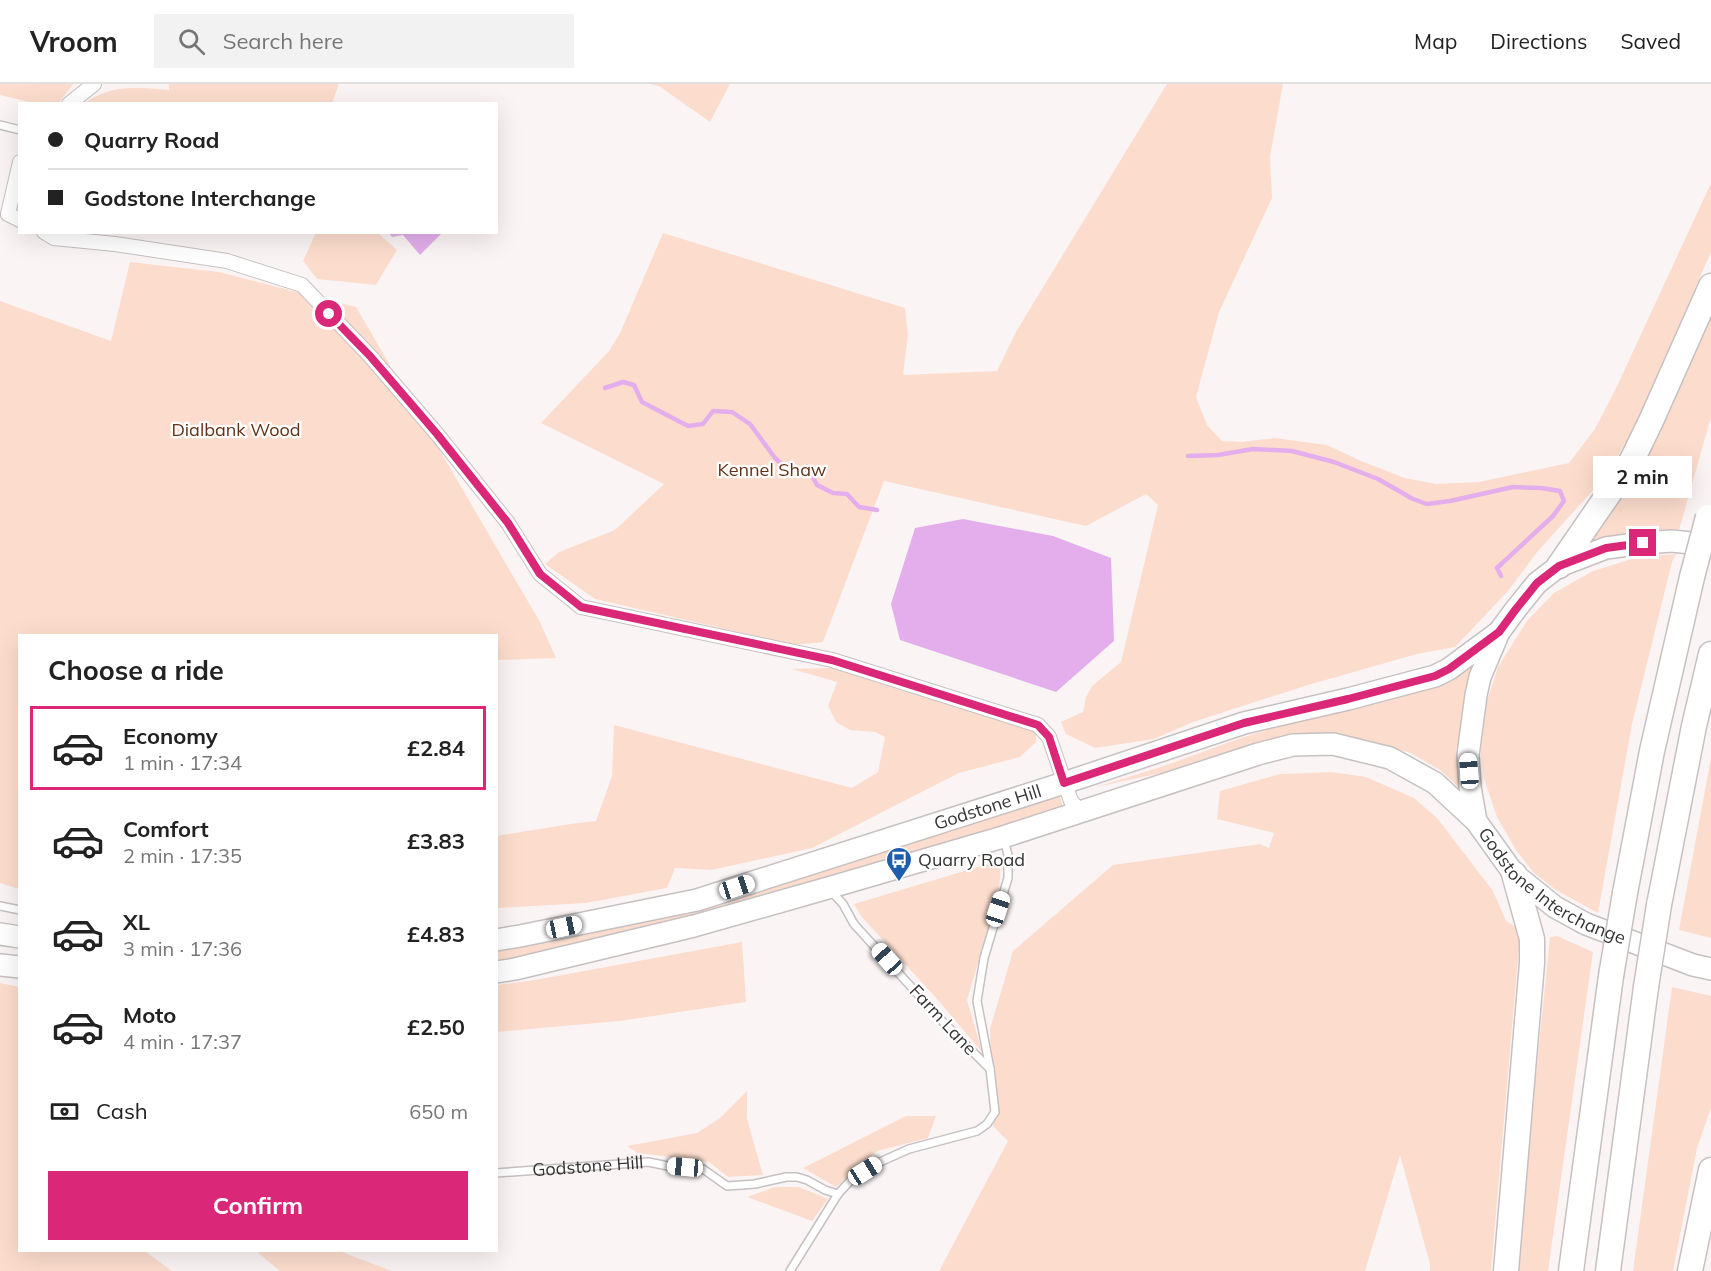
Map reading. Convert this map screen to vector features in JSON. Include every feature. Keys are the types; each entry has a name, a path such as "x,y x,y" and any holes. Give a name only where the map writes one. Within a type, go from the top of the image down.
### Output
{"highway":[{"path":"1559,566 1632,460 1711,286"},
{"path":"1571,1271 1611,976 1625,893 1652,751 1709,511"},
{"name":"Godstone Interchange","path":"1711,545 1672,542 1606,548 1559,566 1537,583 1499,632 1480,678 1468,755 1470,787 1476,821 1514,874 1555,907 1586,924 1693,965 1711,969"},
{"name":"Godstone Hill","path":"498,940 697,900 1244,723 1435,676 1449,669 1499,632"},
{"path":"1608,1271 1659,905 1694,726 1711,654"},
{"name":"Godstone Hill","path":"498,972 694,926 828,888 1003,837 1258,754 1293,745 1333,744 1390,758 1435,783 1476,821"},
{"path":"1506,1271 1532,963 1532,939 1514,874"},
{"path":"0,934 18,937"},
{"path":"0,964 18,967"},
{"path":"1690,1271 1711,1170"}],"street":[{"path":"72,102 94,84"},
{"path":"18,171 8,214 18,219"},
{"path":"47,234 54,238 115,244 227,261 302,285 370,356 437,434 508,523 540,574 581,607 832,660 1038,725 1049,737 1071,801 1081,812"}],"lane":[{"path":"0,124 18,129"},
{"path":"790,1271 838,1194 850,1180 880,1162 909,1149 977,1131 987,1124 994,1112 990,1069 977,1001 984,958 1008,878 1008,855 1003,837"},
{"name":"Farm Lane","path":"828,888 843,904 854,924 944,1023 990,1069"},
{"path":"0,906 18,910"},
{"name":"Godstone Hill","path":"498,1173 648,1162 703,1169 727,1186 797,1177 838,1194"}],"green space":[{"path":"0,84 73,84 60,102 29,102 0,95"},
{"path":"169,84 339,84 332,102 87,102 105,93 125,88 169,90"},
{"path":"649,84 730,84 710,122 659,86"},
{"name":"Kennel Shaw","path":"1167,84 1283,84 1270,157 1272,198 1219,312 1196,397 1207,425 1222,441 1241,442 1274,438 1327,445 1405,478 1436,484 1479,482 1569,463 1595,429 1618,384 1711,183 1711,252 1635,426 1605,477 1538,551 1508,591 1455,647 1417,654 1308,685 1193,722 1154,739 1095,748 1066,734 1061,722 1083,712 1086,697 1092,686 1121,662 1158,505 1146,494 1086,526 884,481 823,642 794,645 595,599 545,564 559,552 615,530 664,484 541,423 609,351 620,333 663,233 905,308 908,335 903,375 997,371 1017,330"},
{"path":"316,234 379,234 397,250 376,285 317,279 303,261"},
{"name":"Dialbank Wood","path":"130,262 219,272 356,307 540,622 556,658 498,660 498,634 18,634 18,889 0,883 0,301 111,341"},
{"path":"1711,310 1711,417 1678,534 1579,552 1656,438"},
{"path":"1676,554 1672,562 1632,724 1598,913 1556,890 1533,872 1516,850 1497,817 1484,778 1480,746 1486,704 1498,667 1527,621 1554,593 1593,571 1638,557"},
{"path":"1481,657 1465,730 1456,749 1463,791 1440,770 1411,753 1370,741 1325,735 1289,735 1243,747 1175,770 1096,787 1300,720 1434,688 1456,677"},
{"path":"832,668 1036,729 1036,742 1020,757 959,773 812,848 711,870 675,868 667,888 586,903 498,908 498,836 596,821 612,776 614,725 852,788 878,772 885,737 875,732 850,730 836,722 828,706 837,682 792,669"},
{"path":"1711,758 1711,938 1679,930"},
{"path":"1332,772 1366,777 1414,798 1437,818 1493,891 1506,921 1518,928 1520,934 1491,1271 1430,1271 1400,1155 1365,1271 939,1271 1008,1141 993,1126 990,1029 1013,951 1113,865 1260,844 1269,848 1274,833 1217,819 1220,791 1280,774"},
{"path":"1060,797 1063,807 831,879 621,937 498,961 498,951 713,902"},
{"path":"1001,860 999,893 967,1000 982,1052 861,916 854,904"},
{"path":"1557,936 1593,952 1548,1271 1516,1271 1550,937"},
{"path":"742,942 746,1002 620,1021 498,1032 498,985"},
{"path":"0,983 18,987 18,1252 146,1252 172,1271 0,1271"},
{"path":"1672,987 1711,996 1711,1108 1697,1148 1673,1271 1633,1271"},
{"path":"747,1091 747,1119 763,1175 728,1177 709,1162 638,1153 627,1146 697,1133 720,1118"},
{"path":"906,1116 936,1116 928,1138 877,1151 836,1187 803,1168"},
{"path":"775,1187 799,1187 828,1199 812,1221 747,1197"},
{"path":"257,1252 342,1252 392,1271 280,1271"}],"shaded area":[{"path":"390,234 441,234 420,255 403,235 392,237"},
{"path":"963,519 1053,536 1111,558 1114,641 1056,692 900,640 891,604 915,528"}],"waterway":[{"path":"605,388 623,382 634,385 642,402 688,426 703,424 713,411 732,412 750,424 775,458 788,470 810,471 817,485 833,493 847,494 859,507 877,510"},
{"path":"1188,456 1218,455 1253,449 1292,451 1334,462 1378,479 1413,499 1427,504 1513,487 1560,491 1564,501 1553,516 1497,568 1501,576"}],"place":[{"name":"Quarry Road","path":"899,883"}],"route":[{"path":"329,314 370,356 437,434 508,523 540,574 581,607 832,660 1038,725 1049,737 1064,783 1244,723 1435,676 1449,669 1499,632 1537,583 1559,566 1606,548 1643,543"}]}
